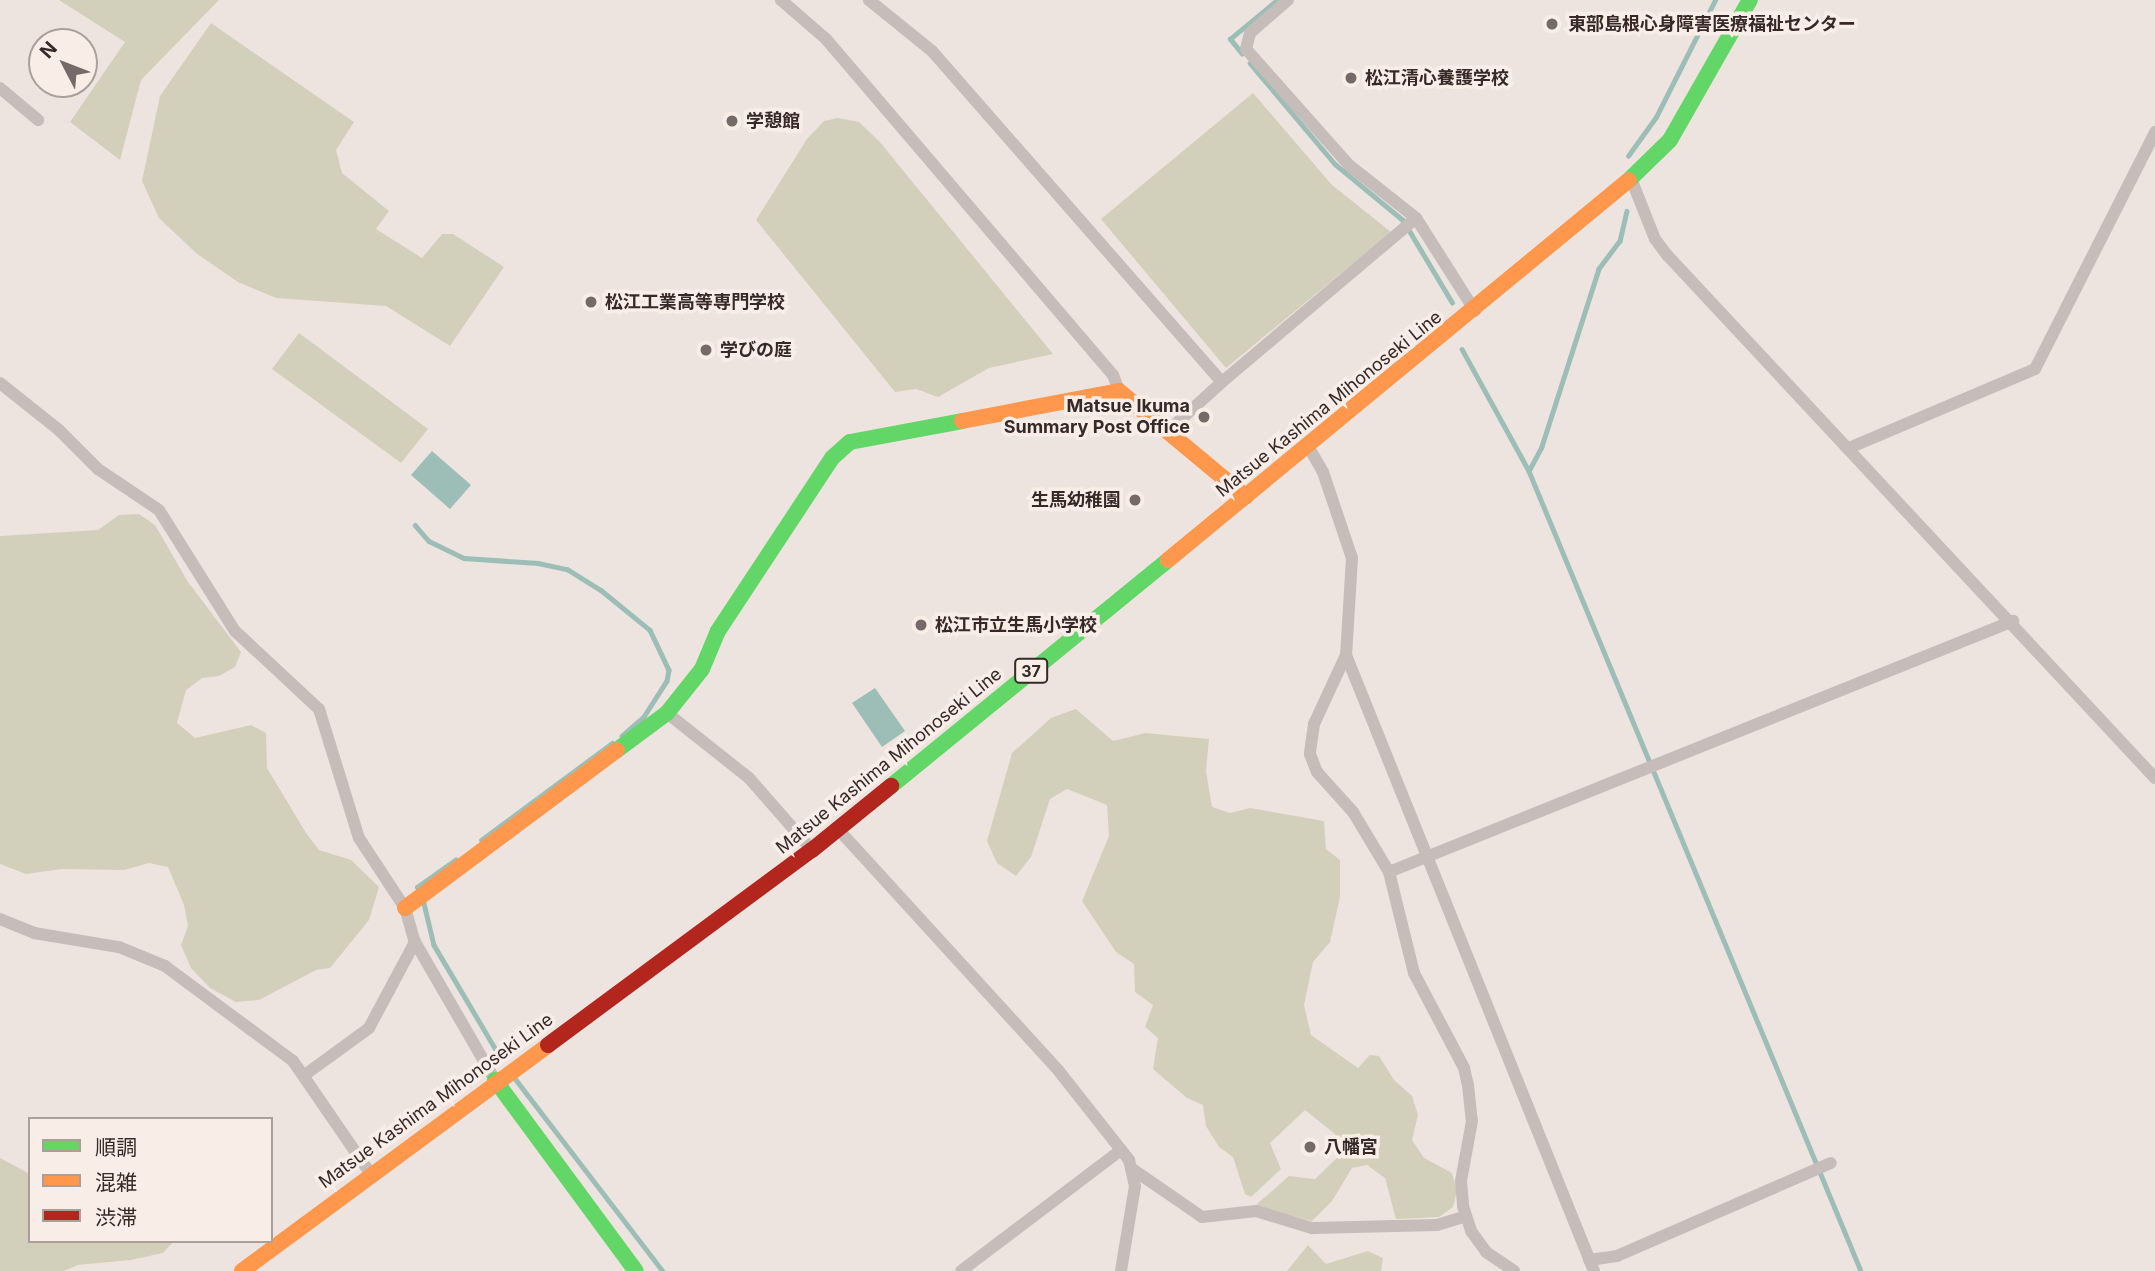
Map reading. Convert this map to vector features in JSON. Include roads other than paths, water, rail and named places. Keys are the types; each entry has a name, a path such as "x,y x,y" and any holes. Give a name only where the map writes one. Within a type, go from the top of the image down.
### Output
{"main road":[{"name":"Matsue Kashima Mihonoseki Line","path":"242,1271 495,1080 812,850 1632,181 1670,140 1696,100 1750,0"},
{"path":"405,908 667,713 702,669 718,632 786,524 842,448 889,432 1119,391 1246,496"},
{"path":"495,1080 636,1271"}],"street":[{"path":"781,0 826,39 1113,375 1119,391"},
{"path":"869,0 932,51 1222,382"},
{"path":"1288,0 1250,33 1246,49 1349,165 1410,223 1475,311"},
{"path":"0,88 38,120"},
{"path":"1849,448 2035,369 2155,132"},
{"path":"1632,181 1655,239 1668,256 2013,621 2155,778"},
{"path":"1169,430 1410,223"},
{"path":"0,383 59,430 98,469 159,510 235,631 319,709 359,838 405,908 415,942 495,1080"},
{"path":"1308,446 1323,472 1352,558 1346,655 1314,724 1310,754 1317,772 1353,812 1389,872 1414,973 1464,1068 1468,1085 1472,1121 1461,1181 1466,1216 1486,1252 1514,1271"},
{"path":"1389,872 1674,760 2013,621"},
{"path":"1346,655 1592,1265 1831,1163"},
{"path":"667,713 749,778 812,850"},
{"path":"838,829 1058,1070 1121,1150 1131,1168 1135,1186 1121,1271"},
{"path":"0,919 34,933 145,955 306,1074 370,1173"},
{"path":"306,1074 369,1028 415,942"},
{"path":"961,1271 1121,1150"},
{"path":"1131,1168 1202,1217 1256,1211 1312,1228 1437,1225 1466,1216"}],"water":[{"path":"432,451 471,485 450,509 411,475"},
{"path":"875,688 905,731 882,747 852,703"}],"waterway":[{"path":"1242,54 1230,39 1277,0"},
{"path":"1628,156 1656,117 1715,0"},
{"path":"1250,63 1335,164 1403,220 1452,302"},
{"path":"1627,211 1620,241 1599,269 1542,447 1529,471 1861,1271"},
{"path":"1462,349 1529,471"},
{"path":"415,525 429,541 464,558 538,563 567,569 601,590 650,630 669,670 667,681 644,717 622,736"},
{"path":"481,840 612,743"},
{"path":"419,891 417,887 455,860"},
{"path":"423,899 434,945 499,1055"},
{"path":"514,1077 663,1271"}],"place":[{"name":"東部島根心身障害医療福祉センター","path":"1552,24"},
{"name":"松江清心養護学校","path":"1351,78"},
{"name":"学憩館","path":"732,121"},
{"name":"松江工業高等専門学校","path":"591,302"},
{"name":"学びの庭","path":"706,350"},
{"name":"Matsue Ikuma Summary Post Office","path":"1204,417"},
{"name":"生馬幼稚園","path":"1135,500"},
{"name":"松江市立生馬小学校","path":"921,625"},
{"name":"八幡宮","path":"1310,1147"}]}
